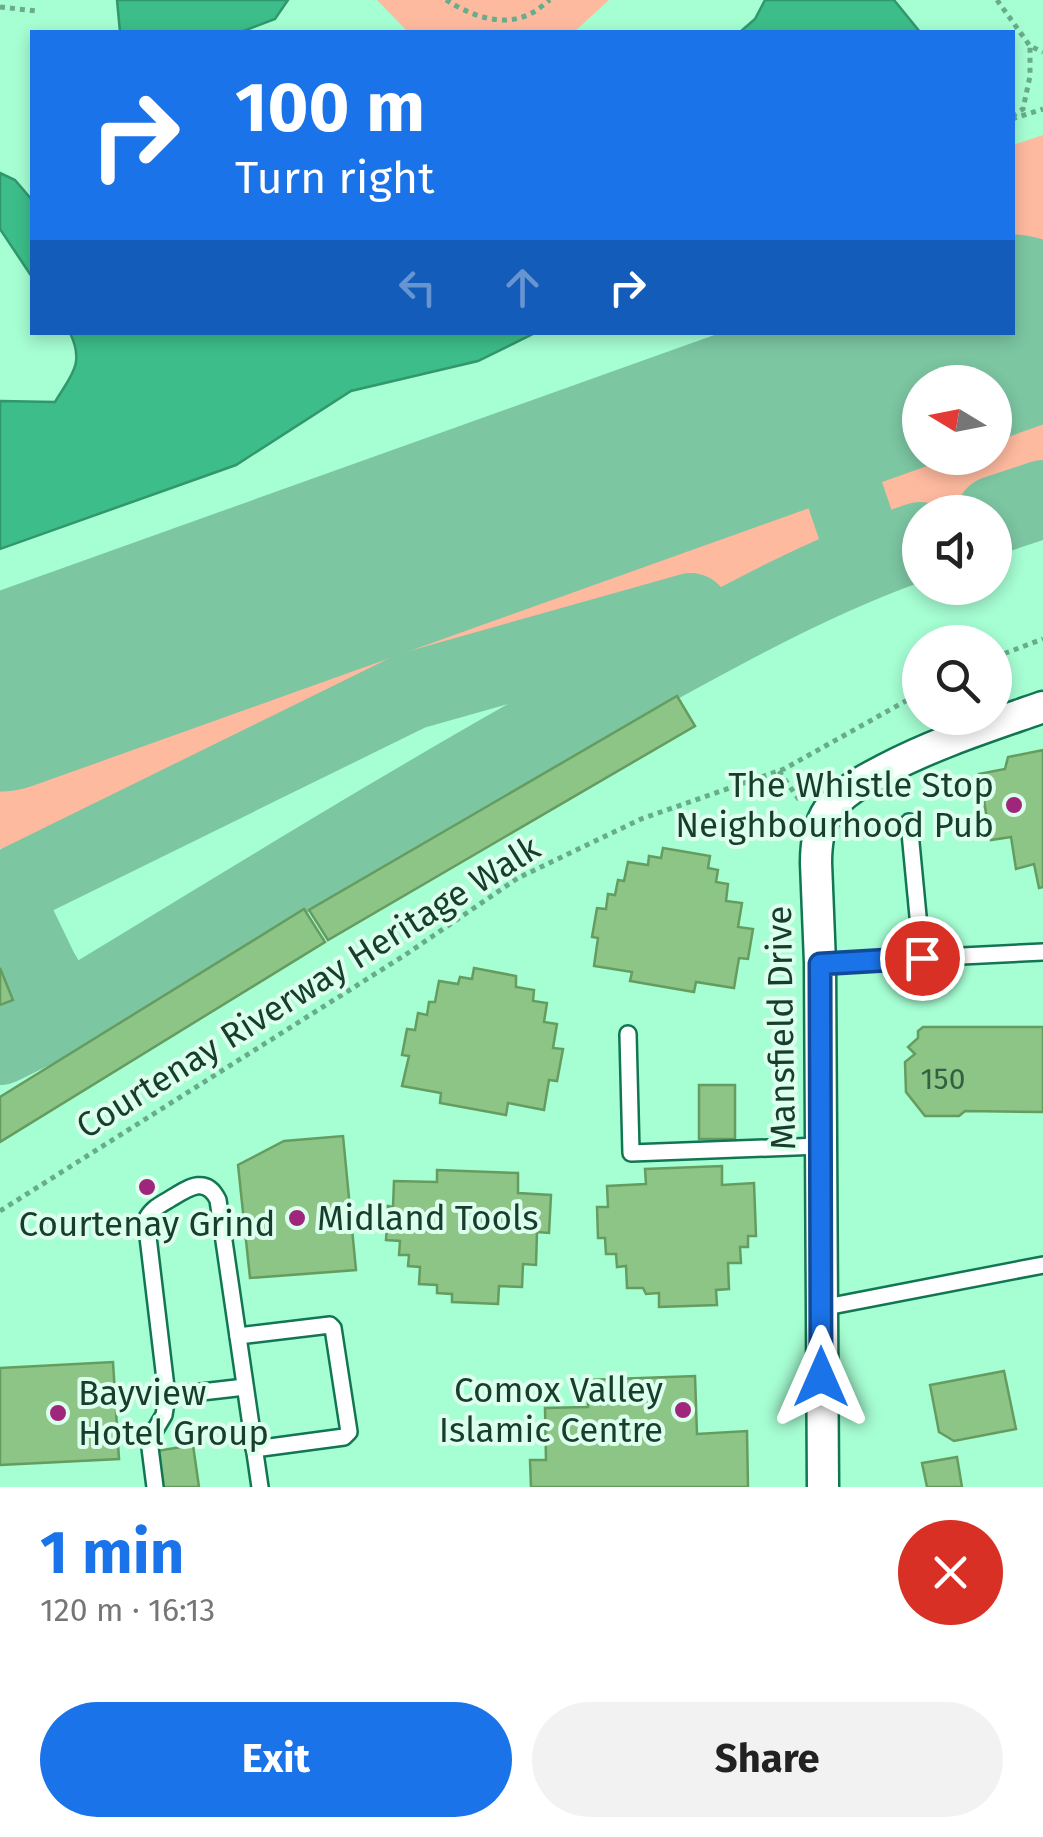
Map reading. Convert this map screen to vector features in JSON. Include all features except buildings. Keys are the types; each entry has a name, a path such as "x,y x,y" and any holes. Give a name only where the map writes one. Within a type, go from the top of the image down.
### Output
{"street":[{"name":"Mansfield Drive","path":"822,1487 816,847 827,813 854,786 923,749 1043,707"}],"lane":[{"path":"910,822 922,958"},
{"path":"820,964 1043,952"},
{"path":"628,1034 631,1154 820,1146"},
{"path":"155,1487 150,1440 164,1415 167,1396 146,1220 153,1210 190,1186 212,1190 218,1200 260,1487"},
{"path":"820,1308 1043,1265"},
{"path":"238,1336 330,1325 349,1432 344,1437 254,1449"},
{"path":"167,1396 245,1387"}],"path":[{"path":"446,0 472,14 498,20 528,15 550,0"},
{"path":"997,0 1030,46 1043,52"},
{"path":"0,6 37,11"},
{"path":"1015,115 1023,109 1030,76 1030,46"},
{"path":"1015,116 1043,108"},
{"path":"1012,651 1043,640"},
{"name":"Courtenay Riverway Heritage Walk","path":"0,1210 405,955 518,878 640,819 778,771 902,703"},
{"path":"778,771 802,804"}],"shaded area":[{"path":"117,0 288,0 275,19 246,30 120,30"},
{"path":"377,0 609,0 576,30 406,30"},
{"path":"765,0 894,0 918,30 742,30 755,19"},
{"path":"1043,135 1043,281 1015,291 1015,144"},
{"path":"0,173 15,180 30,198 30,274 0,229"},
{"path":"71,335 531,335 478,361 351,391 236,465 0,549 0,401 55,402 76,361"},
{"path":"733,335 896,335 0,651 0,592"},
{"path":"1043,366 1043,490 1012,501 1012,495 902,495 902,540 885,543 865,536 839,455 846,432 902,413 902,475 1012,475 1012,377"},
{"path":"787,451 810,456 836,515 842,553 823,567 402,682 10,872 0,847 0,732"}],"taxiway":[{"path":"814,403 867,559"},
{"path":"1012,509 1043,499"},
{"path":"0,1046 65,1014 561,719 738,622 810,586 902,548"},
{"path":"0,893 411,691 691,612"},
{"path":"0,889 65,1014"}],"runway":[{"path":"0,694 1004,335"}],"place":[{"name":"The Whistle Stop Neighbourhood Pub","path":"1014,805"},
{"name":"Courtenay Grind","path":"147,1187"},
{"name":"Midland Tools","path":"297,1218"},
{"name":"Comox Valley Islamic Centre","path":"683,1410"},
{"name":"Bayview Hotel Group","path":"58,1413"}],"route":[{"path":"821,1377 820,964 922,958"}]}
